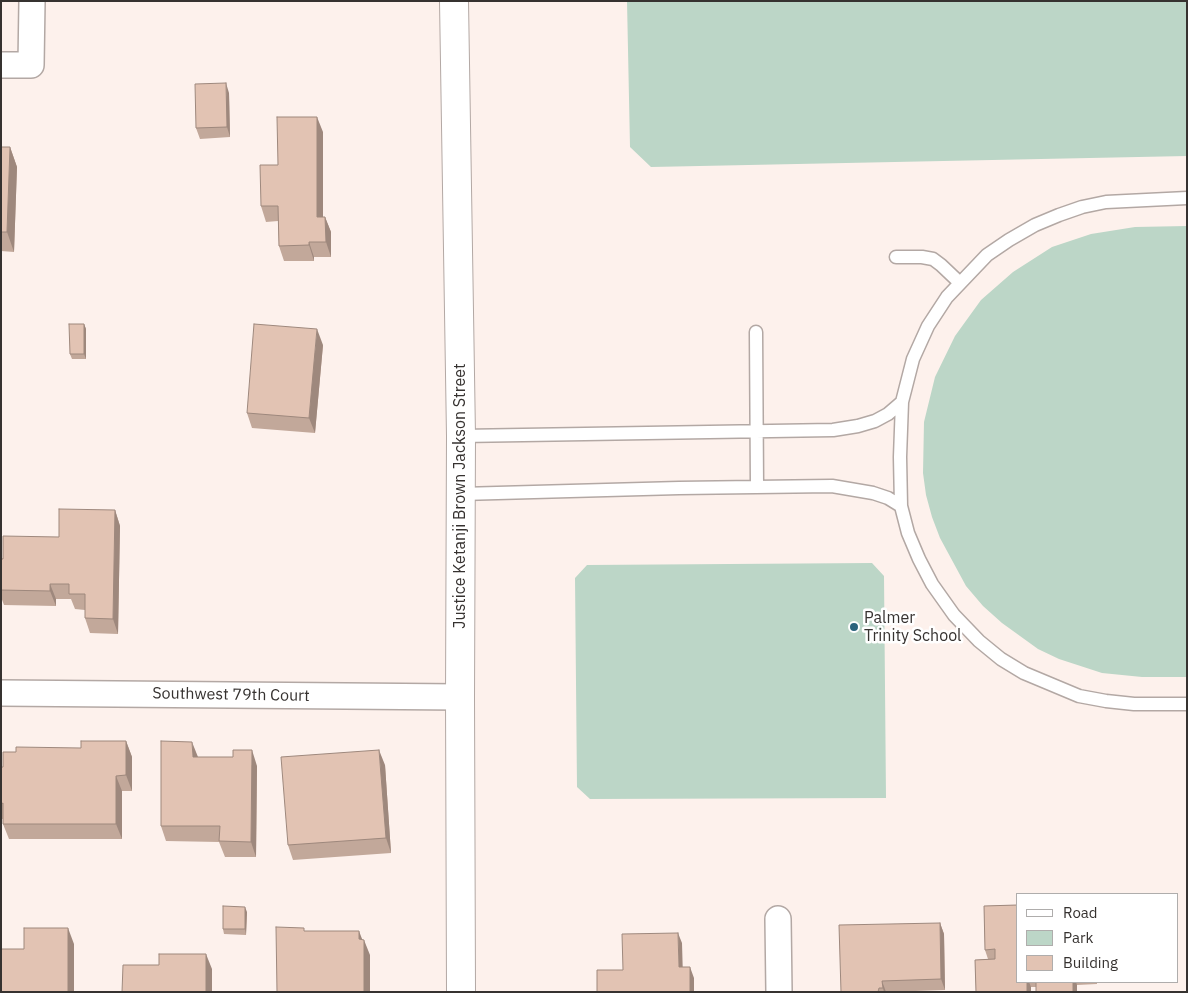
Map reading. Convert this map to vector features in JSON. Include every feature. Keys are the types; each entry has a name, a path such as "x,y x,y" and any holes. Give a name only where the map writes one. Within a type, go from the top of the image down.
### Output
{"main road":[{"name":"Justice Ketanji Brown Jackson Street","path":"454,1 461,436 461,992"}],"street":[{"path":"1,65 31,65 32,1"},
{"name":"Southwest 79th Court","path":"1,693 460,697"},
{"path":"778,919 779,992"}],"lane":[{"path":"1187,198 1106,202 1058,215 1034,225 987,255 947,297 928,326 913,359 902,402 900,456 901,506 908,533 932,584 954,615 979,641 1001,659 1024,673 1079,696 1106,702 1187,704"},
{"path":"896,257 933,259 960,283"},
{"path":"756,332 757,487"},
{"path":"461,436 833,430 875,422 902,402"},
{"path":"461,494 832,486 858,489 888,498 901,506"}],"green space":[{"path":"627,1 1187,1 1187,156 651,167 630,147"},
{"path":"1187,226 1187,677 1142,677 1102,673 1059,659 1038,649 1002,623 983,606 966,586 940,538 926,495 923,473 924,422 935,377 955,336 981,300 1013,272 1052,247 1091,234 1135,227"},
{"path":"872,563 884,576 886,798 590,799 577,787 575,578 587,565"}],"building":[{"path":"226,83 227,127 196,128 195,84"},
{"path":"277,117 317,117 317,217 325,217 326,242 309,242 309,245 279,246 278,206 261,206 260,165 278,165"},
{"path":"1,147 10,147 7,232 1,232"},
{"path":"69,324 84,324 84,354 70,354"},
{"path":"254,324 317,329 309,418 247,413"},
{"path":"59,509 115,510 113,619 85,618 85,594 69,594 69,584 50,584 50,591 1,590 3,536 59,537"},
{"path":"81,741 126,741 126,775 116,776 116,824 3,824 1,767 3,767 3,752 16,752 16,747 81,748"},
{"path":"161,741 192,742 193,757 233,757 233,750 252,750 251,842 219,841 220,826 161,826"},
{"path":"379,750 386,838 288,845 281,757"},
{"path":"1016,905 1016,983 1027,983 1027,992 976,992 975,960 995,959 995,949 985,950 984,906"},
{"path":"223,906 245,907 245,929 223,929"},
{"path":"940,923 941,979 882,981 883,988 879,988 878,992 841,992 839,925"},
{"path":"276,927 304,928 304,931 359,931 359,939 364,940 364,992 277,992"},
{"path":"24,928 68,928 68,992 1,992 1,949 24,949"},
{"path":"678,933 679,967 690,967 690,992 597,992 597,970 623,970 622,934"},
{"path":"159,954 206,954 206,992 122,992 123,965 159,965"},
{"path":"1036,983 1073,983 1073,992 1036,992"}],"place":[{"name":"Palmer Trinity School","path":"854,627"}]}
